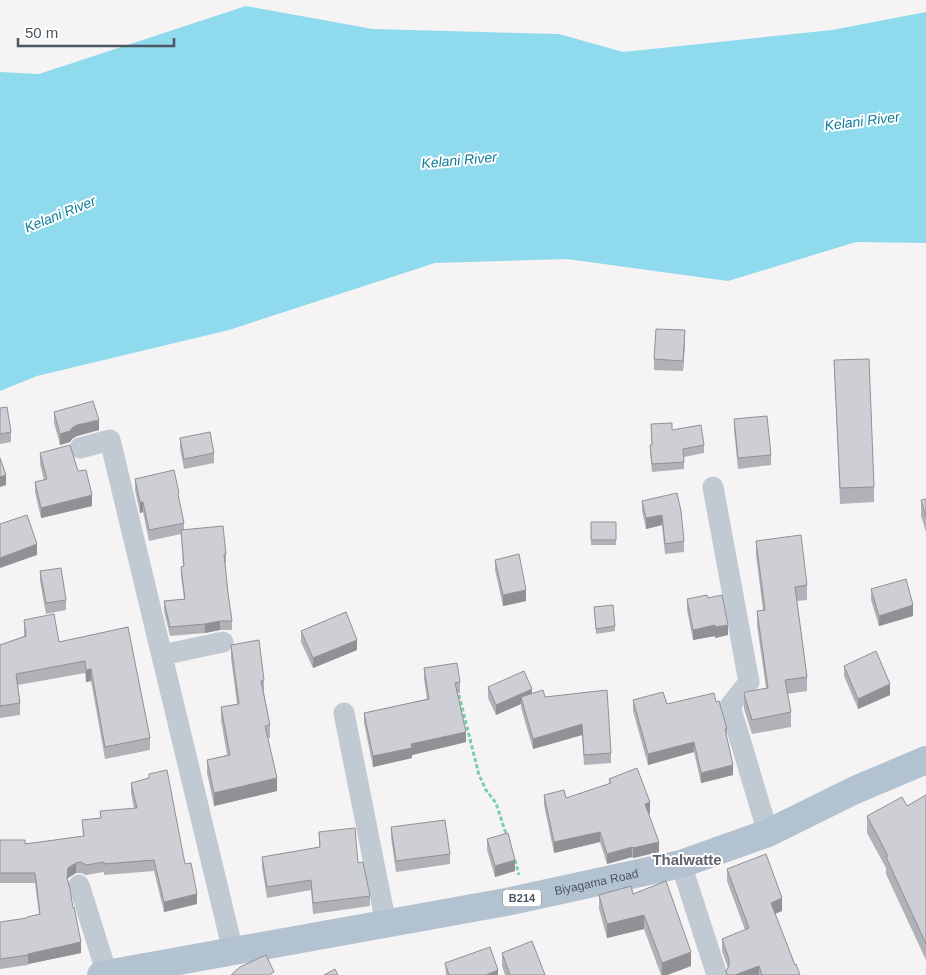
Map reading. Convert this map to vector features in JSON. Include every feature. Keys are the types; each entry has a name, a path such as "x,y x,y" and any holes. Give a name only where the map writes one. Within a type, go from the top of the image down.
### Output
{"main road":[{"name":"Biyagama Road","path":"104,974 506,902 681,864 768,833 855,790 926,760"}],"street":[{"path":"80,448 110,440 233,951"},
{"path":"713,487 749,682 730,706 768,833"},
{"path":"162,655 223,642"},
{"path":"344,713 386,924"},
{"path":"681,864 717,975"},
{"path":"80,885 104,974"}],"path":[{"path":"459,695 479,775 486,790 496,803 508,840"},
{"path":"514,859 526,897"}],"water":[{"name":"Kelani River","path":"246,6 373,29 559,34 623,52 832,30 926,12 926,243 856,242 728,281 567,259 435,263 229,330 37,376 0,391 0,72 39,74"}],"building":[{"path":"656,329 685,330 683,361 654,359"},
{"path":"869,359 874,487 840,488 834,360"},
{"path":"93,401 99,420 77,425 70,431 60,434 54,412"},
{"path":"7,407 11,432 0,434 0,408"},
{"path":"767,416 771,455 738,458 734,419"},
{"path":"672,423 672,430 701,425 704,445 683,449 684,462 652,464 650,445 652,445 651,424"},
{"path":"210,432 214,453 184,459 180,438"},
{"path":"70,445 78,471 86,470 92,495 41,508 35,482 47,479 40,453"},
{"path":"0,458 6,475 0,477"},
{"path":"174,470 184,523 149,530 143,502 140,502 135,479"},
{"path":"677,493 684,541 665,544 662,515 646,518 642,501"},
{"path":"926,499 926,516 921,500"},
{"path":"27,515 37,544 0,558 0,524"},
{"path":"591,522 616,522 616,540 591,540"},
{"path":"223,526 226,554 224,554 232,621 170,627 164,601 185,599 181,567 184,566 181,530"},
{"path":"801,535 807,585 795,587 807,677 785,680 791,712 752,720 745,692 768,688 757,611 765,610 756,541"},
{"path":"519,554 526,590 503,595 495,560"},
{"path":"61,568 66,600 46,603 40,571"},
{"path":"906,579 913,605 879,616 871,589"},
{"path":"707,595 708,598 722,595 728,625 715,627 715,625 693,630 687,599"},
{"path":"613,605 615,626 596,629 594,607"},
{"path":"346,612 357,640 313,658 301,631"},
{"path":"54,614 59,642 128,627 150,738 105,747 91,669 86,670 85,661 16,674 20,703 0,706 0,645 26,636 24,620"},
{"path":"259,640 264,680 261,681 270,725 265,726 277,778 214,793 207,760 230,755 221,707 239,704 231,645"},
{"path":"876,651 890,684 858,699 844,666"},
{"path":"457,663 460,682 455,683 466,732 411,744 412,748 373,756 364,713 429,699 424,668"},
{"path":"524,671 532,689 496,705 488,687"},
{"path":"543,690 545,697 607,690 611,753 584,755 582,724 533,739 521,697"},
{"path":"663,692 667,704 714,693 716,702 719,701 727,729 725,729 733,765 701,773 694,742 648,754 633,700"},
{"path":"637,768 650,802 645,804 659,842 607,854 600,832 554,842 544,795 564,790 566,798 611,783 609,779"},
{"path":"167,770 185,864 191,863 197,894 164,902 154,860 104,864 104,862 86,865 81,862 76,863 68,868 67,878 81,942 28,955 0,959 0,922 40,914 35,873 0,873 0,840 25,840 25,844 84,836 82,820 101,818 100,811 137,808 131,783 149,778 149,774"},
{"path":"926,795 926,944 886,857 888,856 867,816 902,797 907,806"},
{"path":"445,820 450,854 396,861 391,827"},
{"path":"355,828 358,863 363,862 370,896 313,903 311,880 267,887 262,857 320,847 319,832"},
{"path":"508,833 515,860 495,866 487,839"},
{"path":"766,854 782,898 771,903 800,975 762,975 759,966 735,975 727,975 729,959 722,939 749,928 727,869"},
{"path":"666,881 691,952 662,963 644,915 607,924 599,895 631,886 633,894"},
{"path":"532,941 545,975 510,975 502,953"},
{"path":"490,947 498,970 486,975 449,975 445,963"},
{"path":"266,955 274,972 269,975 231,975 240,967"},
{"path":"335,969 338,975 324,975"}],"district":[{"name":"Thalwatte","path":"687,859"}]}
